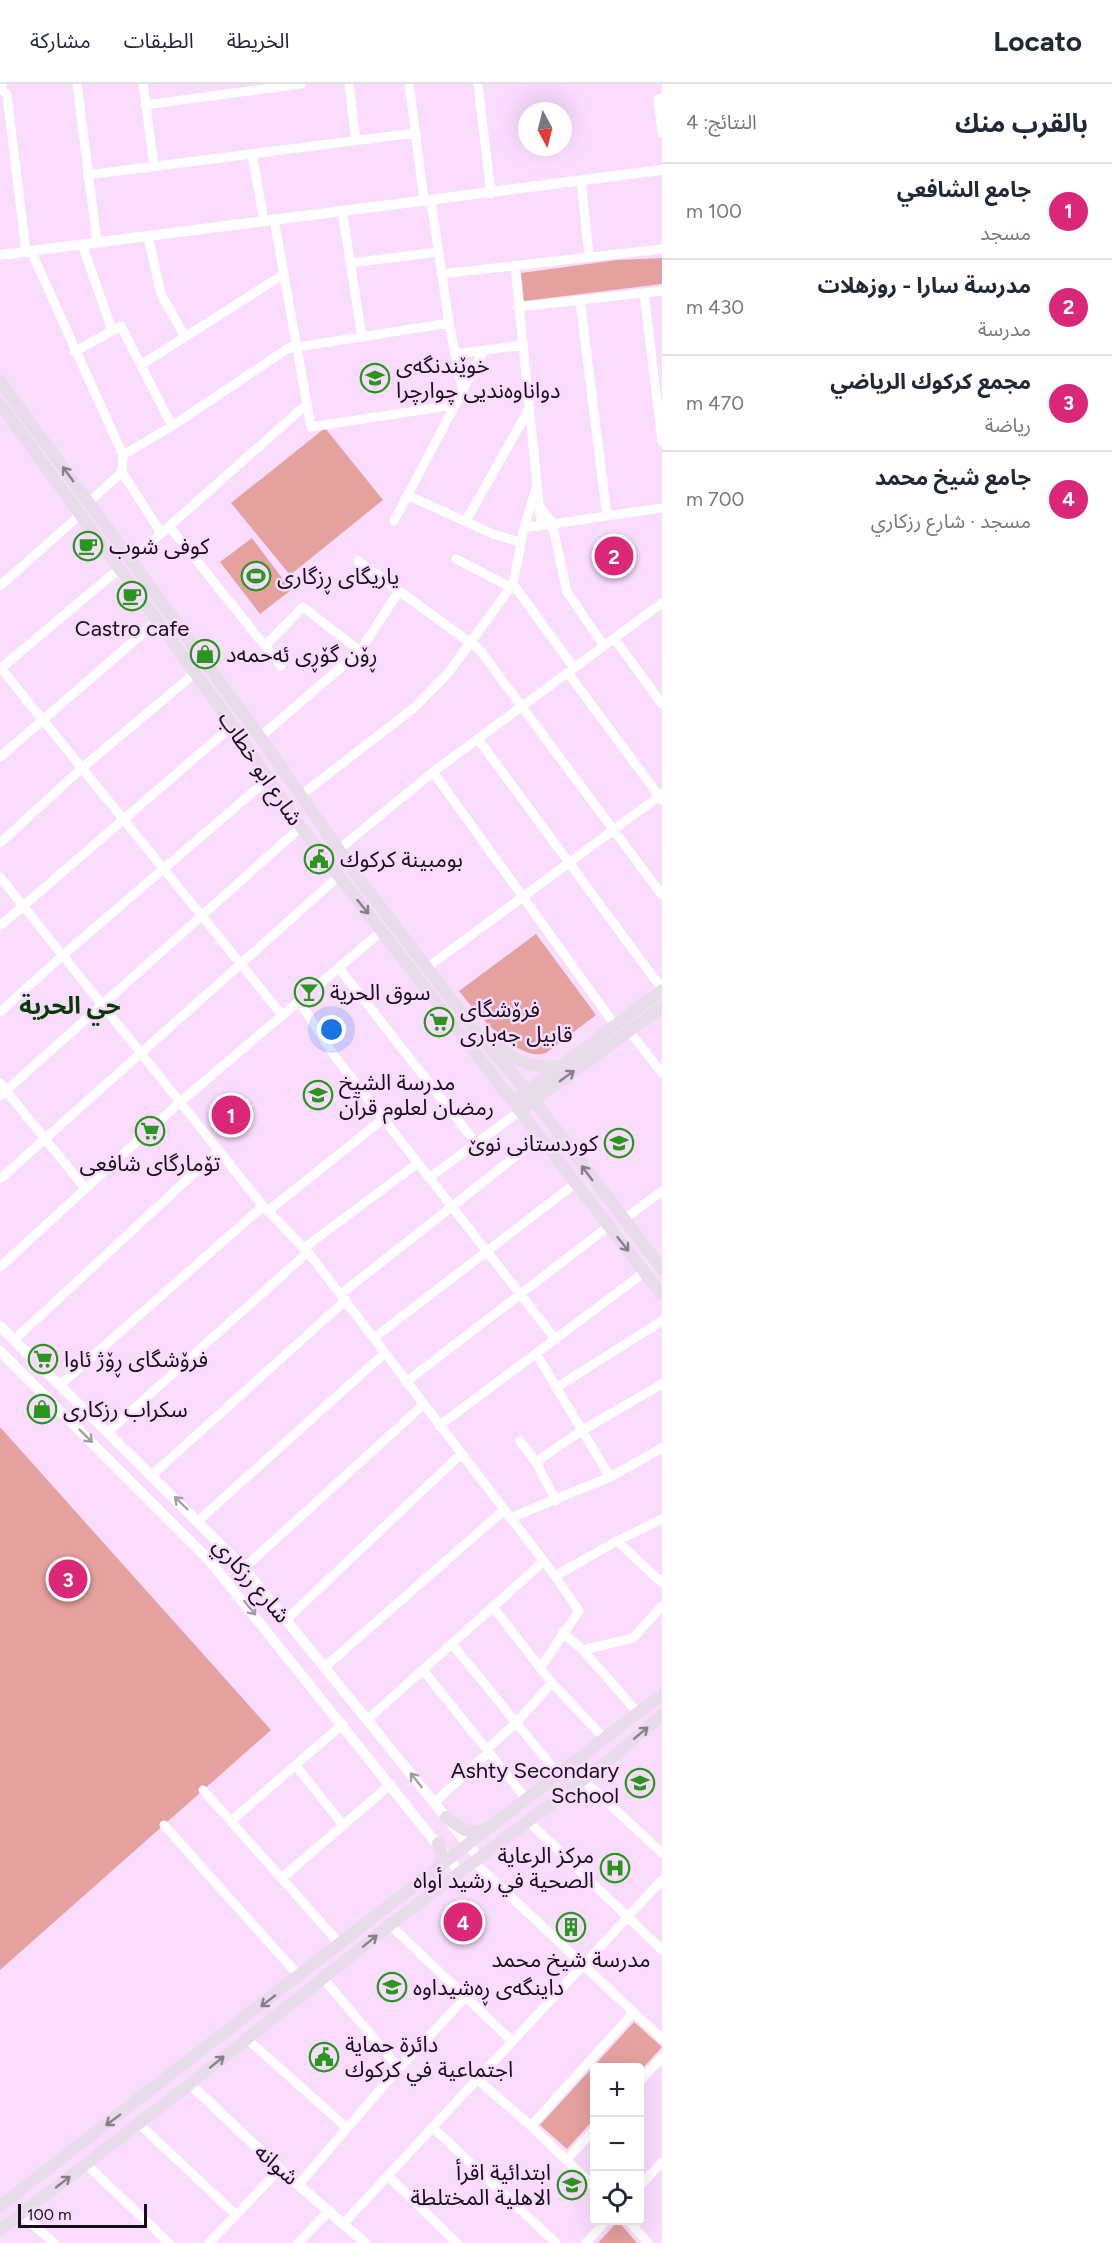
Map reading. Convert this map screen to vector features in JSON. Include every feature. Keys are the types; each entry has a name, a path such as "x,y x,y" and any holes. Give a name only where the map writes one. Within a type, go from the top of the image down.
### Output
{"main road":[{"name":"شارع ابو خطاب","path":"0,381 130,561 157,621 233,725 301,827 662,1295"},
{"name":"شارع ابو خطاب","path":"0,404 119,568 140,587 260,737 360,880 661,1267"},
{"path":"348,889 360,880"},
{"path":"530,1096 559,1066 662,990"},
{"path":"516,1106 662,1007"},
{"path":"474,1029 527,1065 542,1069 559,1066"},
{"path":"0,2206 662,1694"},
{"path":"0,2230 662,1715"},
{"path":"446,1817 470,1832 481,1831 496,1823"},
{"path":"485,1832 482,1839 485,1844 497,1844"},
{"path":"435,1870 443,1857 438,1843"},
{"path":"435,1870 440,1868 447,1870 450,1876 446,1884"}],"street":[{"path":"77,84 97,243"},
{"path":"142,84 154,166"},
{"path":"146,105 300,84"},
{"path":"349,84 356,141"},
{"path":"409,84 448,323 462,388"},
{"path":"478,84 491,194"},
{"path":"1,86 7,95 28,251 123,456 122,472 160,534"},
{"path":"662,98 658,99 662,133"},
{"path":"87,175 416,133"},
{"path":"252,154 284,274 311,427 454,405"},
{"path":"0,255 342,210 491,194 662,170"},
{"path":"581,180 589,255"},
{"path":"342,210 362,337"},
{"path":"148,237 161,294 186,337"},
{"path":"82,244 112,330"},
{"path":"441,274 589,255 662,249"},
{"path":"350,263 438,252"},
{"path":"515,265 541,524"},
{"path":"141,365 284,274"},
{"path":"518,307 662,291"},
{"path":"644,293 662,441"},
{"path":"580,300 607,516"},
{"path":"123,456 297,345 448,323"},
{"path":"74,352 121,326 172,426"},
{"path":"455,354 524,345"},
{"path":"394,521 484,350"},
{"path":"130,561 307,404"},
{"path":"466,521 529,409"},
{"path":"513,436 533,443"},
{"path":"88,503 122,472"},
{"path":"300,796 415,707 449,672 513,587 520,542 537,485"},
{"path":"407,495 520,542"},
{"path":"539,505 552,523 567,592 604,646"},
{"path":"524,528 662,508"},
{"path":"0,586 80,515"},
{"path":"170,526 281,666"},
{"path":"428,967 661,797 513,587 456,559"},
{"path":"358,561 479,650 523,705 662,895"},
{"path":"119,568 0,668 282,1015"},
{"path":"260,737 360,651 399,591"},
{"path":"265,646 303,607 360,651"},
{"path":"338,850 433,772 614,638 661,607"},
{"path":"0,757 157,621"},
{"path":"614,638 662,704"},
{"path":"0,843 82,768 195,673"},
{"path":"0,926 233,725"},
{"path":"478,739 662,990"},
{"path":"433,772 615,1025"},
{"path":"0,1012 268,779"},
{"path":"84,1187 2,1090 301,827"},
{"path":"0,1179 44,1137 339,876"},
{"path":"0,877 265,1209 306,1250 344,1297 579,1611 562,1632 540,1668"},
{"path":"0,1267 84,1187 180,1102 382,931"},
{"path":"339,968 476,1143"},
{"path":"299,1001 336,1058 555,1340"},
{"path":"629,1031 662,1073"},
{"path":"429,1178 476,1143 516,1106"},
{"path":"60,1385 265,1209 383,1119"},
{"path":"152,1475 344,1297 451,1206 540,1137"},
{"path":"14,1340 218,1151"},
{"path":"108,1432 306,1250 418,1163"},
{"path":"374,1338 576,1183"},
{"path":"623,1220 662,1191"},
{"path":"406,1382 609,1226"},
{"path":"439,1426 537,1355 645,1272"},
{"path":"556,1387 662,1321"},
{"name":"شارع رزكاري","path":"0,1326 225,1546 368,1719 468,1845 476,1860"},
{"name":"شارع رزكاري","path":"0,1351 209,1560 343,1724 460,1873"},
{"path":"199,1521 385,1353"},
{"path":"537,1355 610,1477"},
{"path":"536,1462 581,1431 662,1383"},
{"path":"244,1568 423,1405"},
{"path":"520,1441 536,1462 556,1501"},
{"path":"325,1667 507,1514 556,1501 610,1477 662,1448"},
{"path":"287,1619 461,1454"},
{"path":"555,1576 662,1519"},
{"path":"617,1541 662,1583"},
{"path":"209,1560 225,1546"},
{"path":"368,1719 543,1562"},
{"path":"583,1650 633,1638 662,1606"},
{"path":"493,1607 552,1683 605,1739"},
{"path":"562,1632 583,1650 638,1713"},
{"path":"452,1644 559,1775"},
{"path":"423,1670 526,1800"},
{"path":"434,1803 516,1724 552,1683"},
{"path":"231,1821 343,1724"},
{"path":"296,1766 344,1825"},
{"path":"582,1779 662,1853"},
{"path":"282,1878 391,1784"},
{"path":"203,1790 340,1944"},
{"path":"527,1820 662,1950"},
{"path":"164,1825 299,1976"},
{"path":"476,1860 662,2039"},
{"path":"344,2223 662,1880"},
{"path":"390,1925 512,2041"},
{"path":"323,1978 399,2068"},
{"path":"299,2184 399,2068 465,1998"},
{"path":"531,2126 633,2013"},
{"path":"247,2039 346,2128"},
{"path":"644,2076 662,2057"},
{"path":"477,2079 567,2159 590,2183"},
{"name":"شوانە","path":"190,2084 280,2169 330,2210 365,2243"},
{"path":"138,2123 236,2214"},
{"path":"432,2127 556,2243"},
{"path":"567,2159 590,2134"},
{"path":"644,2181 662,2162"},
{"path":"86,2164 169,2243"},
{"path":"209,2243 280,2169"},
{"path":"388,2176 457,2243"},
{"path":"298,2243 330,2210"},
{"path":"21,2214 54,2243"},
{"path":"586,2243 603,2225"},
{"path":"632,2225 648,2243"}],"shaded area":[{"path":"662,258 662,284 524,301 521,273 617,260"},
{"path":"325,428 383,500 290,575 231,503"},
{"name":"یاریگای ڕزگاری","path":"252,538 291,590 260,614 220,562"},
{"path":"536,934 596,1015 546,1053 535,1054 510,1043 498,1034 459,991"},
{"path":"0,1427 271,1730 0,1970"},
{"path":"634,2022 662,2047 644,2067 644,2063 597,2063"},
{"path":"590,2070 590,2123 567,2149 540,2125"},
{"path":"614,2225 621,2225 637,2243 598,2243"}],"place":[{"name":"خوێندنگەی دواناوەندیی چوارچرا","path":"375,378"},
{"name":"كوفى شوب","path":"88,546"},
{"name":"مدرسة سارا - روزهلات","path":"614,556"},
{"name":"یاریگای ڕزگاری","path":"256,576"},
{"name":"Castro cafe","path":"132,596"},
{"name":"ڕۆن گۆڕی ئەحمەد","path":"205,654"},
{"name":"بومبينة كركوك","path":"319,859"},
{"name":"سوق الحرية","path":"309,992"},
{"name":"فرۆشگای قابیل جەباری","path":"439,1022"},
{"name":"مدرسة الشيخ رمضان لعلوم قرآن","path":"318,1095"},
{"name":"جامع الشافعي","path":"231,1115"},
{"name":"تۆمارگاى شافعى","path":"150,1131"},
{"name":"کوردستانی نوێ","path":"619,1143"},
{"name":"فرۆشگای ڕۆژ ئاوا","path":"43,1359"},
{"name":"سكراب رزكارى","path":"42,1409"},
{"name":"مجمع كركوك الرياضي","path":"68,1579"},
{"name":"Ashty Secondary School","path":"640,1783"},
{"name":"مركز الرعاية الصحية في رشيد أواه","path":"615,1868"},
{"name":"جامع شيخ محمد","path":"463,1922"},
{"name":"مدرسة شيخ محمد","path":"571,1927"},
{"name":"داینگەی ڕەشیداوە","path":"392,1987"},
{"name":"دائرة حماية اجتماعية في كركوك","path":"324,2057"},
{"name":"ابتدائية اقرأ الاهلية المختلطة","path":"572,2185"}],"district":[{"name":"حي الحرية","path":"70,1006"}]}
